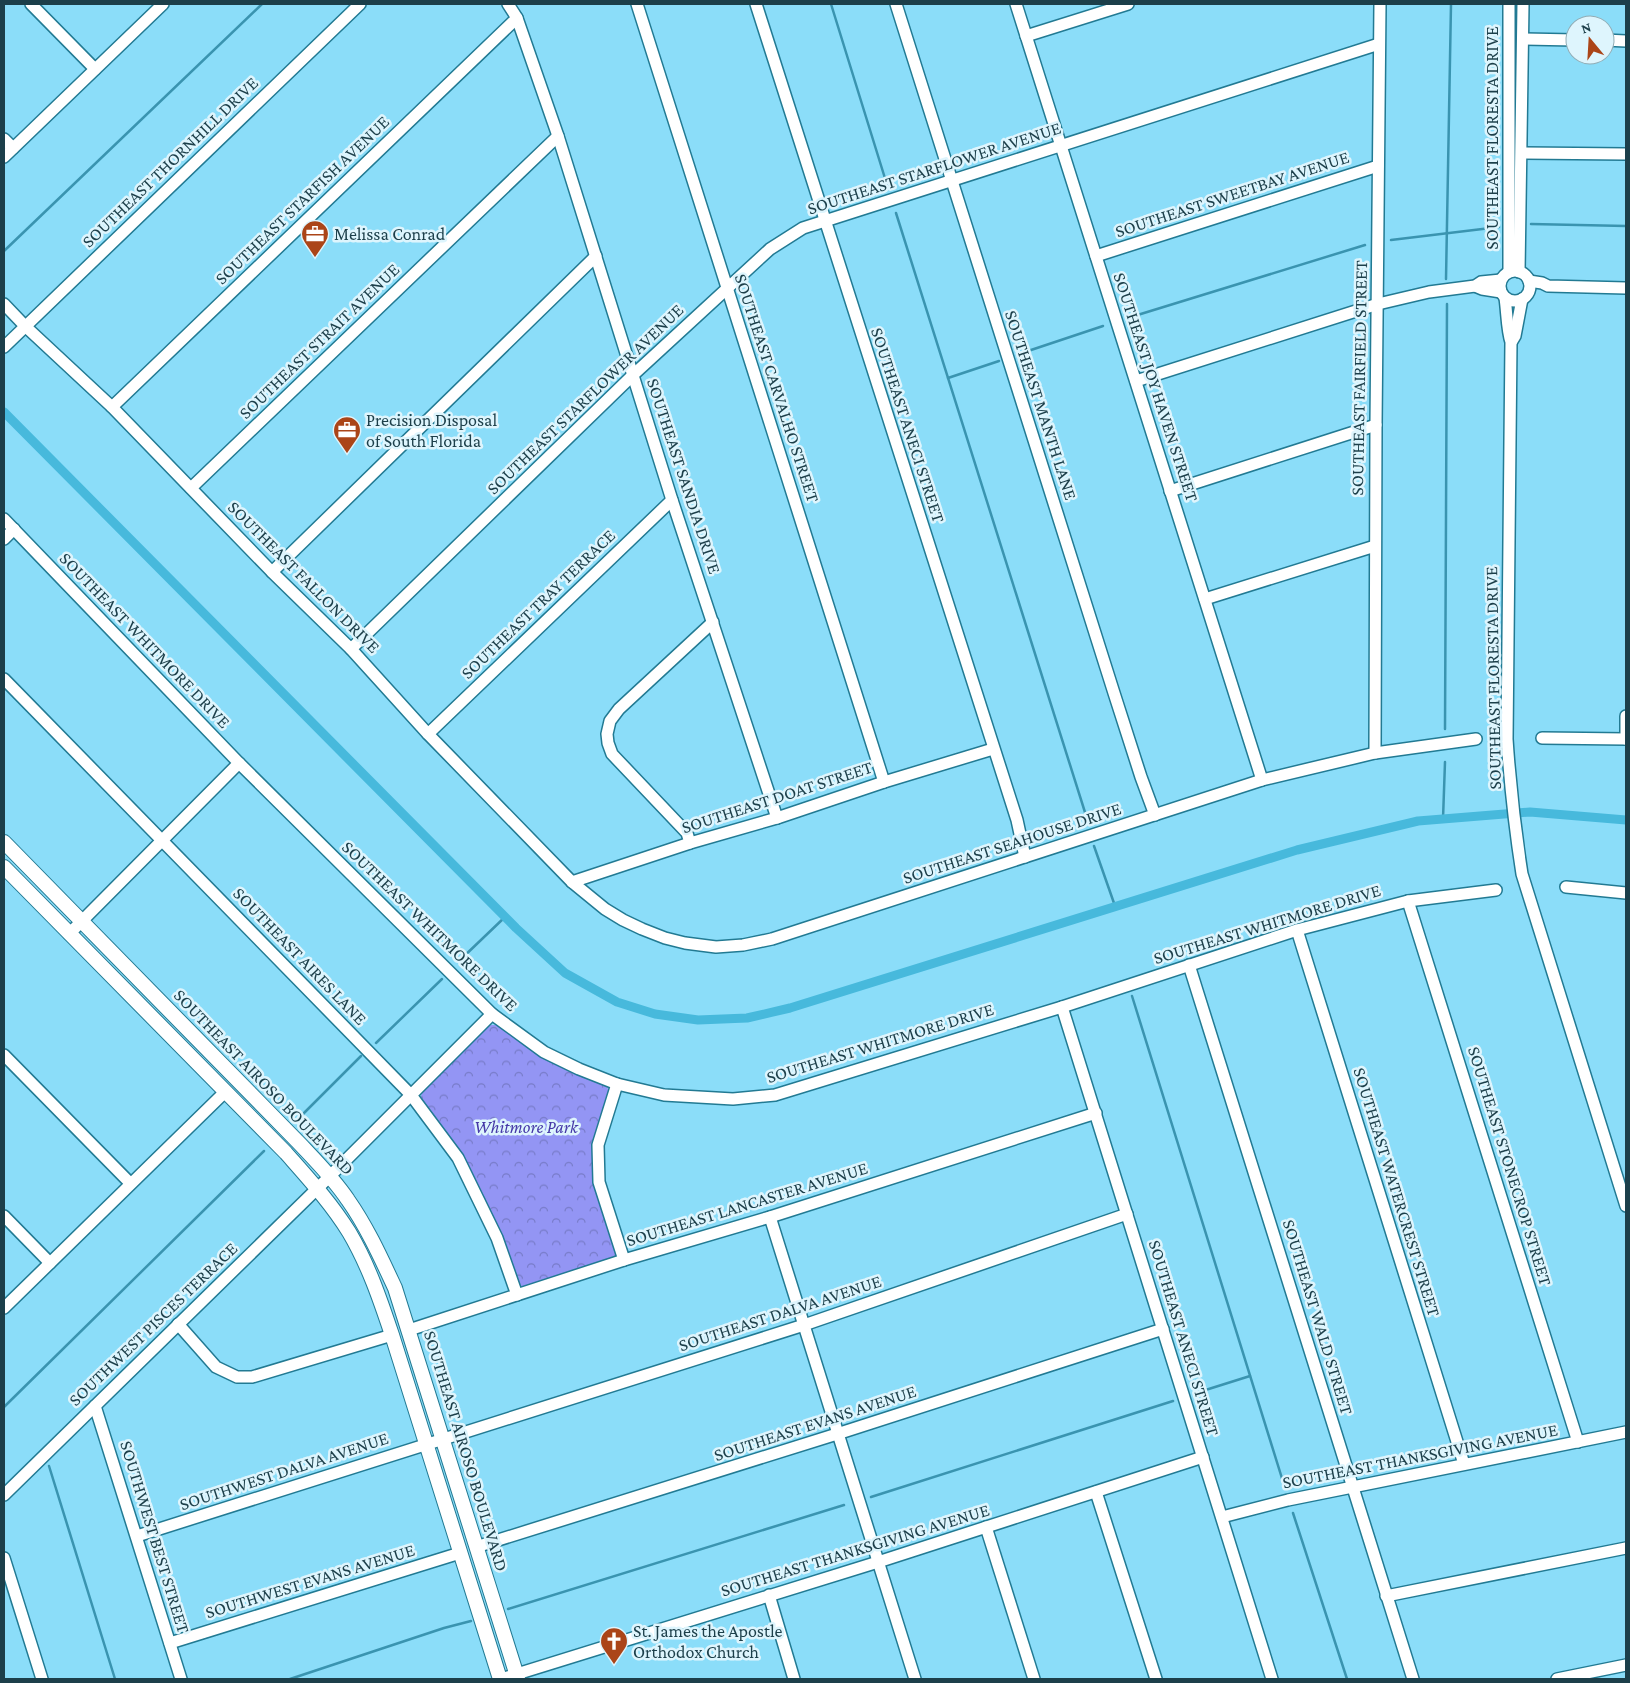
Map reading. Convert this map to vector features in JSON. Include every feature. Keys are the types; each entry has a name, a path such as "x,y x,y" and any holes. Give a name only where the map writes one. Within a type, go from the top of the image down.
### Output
{"main road":[{"name":"SOUTHEAST AIROSO BOULEVARD","path":"4,842 197,1039 349,1200 380,1256 395,1288 517,1676"},
{"name":"SOUTHEAST AIROSO BOULEVARD","path":"4,867 286,1153 317,1188 349,1232 376,1285 500,1679"},
{"path":"185,1052 197,1039"}],"street":[{"path":"31,4 95,69"},
{"path":"4,157 163,4"},
{"name":"SOUTHEAST THORNHILL DRIVE","path":"4,346 360,4"},
{"name":"SOUTHEAST SANDIA DRIVE","path":"508,4 517,18 558,136 672,500 777,818"},
{"name":"SOUTHEAST CARVALHO STREET","path":"637,4 884,782"},
{"name":"SOUTHEAST ANECI STREET","path":"756,4 1017,820 1025,857"},
{"name":"SOUTHEAST MANTH LANE","path":"896,4 1114,693 1155,815"},
{"name":"SOUTHEAST JOY HAVEN STREET","path":"1016,4 1262,780"},
{"path":"1026,36 1128,4"},
{"name":"SOUTHEAST FAIRFIELD STREET","path":"1375,753 1380,4"},
{"name":"SOUTHEAST FLORESTA DRIVE","path":"1509,4 1514,272"},
{"name":"SOUTHEAST FLORESTA DRIVE","path":"1514,272 1522,153 1523,4"},
{"name":"SOUTHEAST STARFISH AVENUE","path":"112,407 517,18"},
{"path":"1522,39 1565,40"},
{"name":"SOUTHEAST STARFLOWER AVENUE","path":"351,649 633,375 770,250 803,228 1379,44"},
{"name":"SOUTHEAST STRAIT AVENUE","path":"191,488 558,136"},
{"path":"4,139 13,148"},
{"path":"1522,153 1626,154"},
{"name":"SOUTHEAST SWEETBAY AVENUE","path":"1096,256 1378,166"},
{"path":"272,572 596,256"},
{"path":"1136,381 1378,304 1429,292 1475,286 1482,282 1501,280 1514,272 1526,277 1526,290"},
{"path":"1501,280 1503,295"},
{"path":"1475,286 1503,295 1513,301 1526,290 1542,290 1548,286 1626,288"},
{"name":"SOUTHEAST FLORESTA DRIVE","path":"1511,342 1515,336 1526,290"},
{"name":"SOUTHEAST FLORESTA DRIVE","path":"1503,295 1508,320 1508,335 1511,342 1507,739 1510,791 1516,836 1522,874 1626,1206"},
{"name":"SOUTHEAST FALLON DRIVE","path":"4,304 112,407 272,572 351,649 428,734 572,882"},
{"path":"1170,491 1376,425"},
{"name":"SOUTHEAST TRAY TERRACE","path":"428,734 672,500"},
{"name":"SOUTHEAST WHITMORE DRIVE","path":"4,519 240,763 492,1014 544,1052 578,1069 617,1084 664,1095 733,1099 775,1095 1062,1007 1297,930 1408,901 1496,890"},
{"path":"4,539 14,529"},
{"path":"1205,598 1375,546"},
{"path":"690,843 687,833 615,759 608,742 608,727 614,714 713,622"},
{"name":"SOUTHEAST AIRES LANE","path":"4,679 411,1094 458,1158 496,1238 517,1295"},
{"path":"1542,738 1626,739 1626,716"},
{"name":"SOUTHEAST SEAHOUSE DRIVE","path":"572,882 605,909 629,923 665,938 716,947 742,945 772,938 1262,780 1375,753 1476,739"},
{"name":"SOUTHEAST DOAT STREET","path":"572,882 690,843 777,818 884,782 993,749"},
{"path":"69,934 240,763"},
{"path":"1566,887 1626,893"},
{"name":"SOUTHEAST STONECROP STREET","path":"1408,901 1578,1442"},
{"name":"SOUTHEAST WATERCREST STREET","path":"1297,930 1464,1464"},
{"name":"SOUTHEAST WALD STREET","path":"1189,965 1413,1679"},
{"name":"SOUTHEAST ANECI STREET","path":"1062,1007 1272,1679"},
{"name":"SOUTHWEST PISCES TERRACE","path":"4,1495 329,1177 492,1014"},
{"path":"4,1055 130,1184"},
{"path":"617,1084 598,1145 599,1182 624,1260"},
{"path":"4,1308 225,1092"},
{"name":"SOUTHEAST LANCASTER AVENUE","path":"409,1330 624,1260 770,1217 1096,1113"},
{"name":"SOUTHEAST DALVA AVENUE","path":"442,1439 804,1325 1127,1214"},
{"path":"4,1216 50,1263"},
{"path":"770,1217 915,1679"},
{"path":"178,1324 216,1367 237,1377 252,1377 392,1335"},
{"name":"SOUTHEAST EVANS AVENUE","path":"476,1548 1163,1329"},
{"name":"SOUTHWEST BEST STREET","path":"95,1406 181,1679"},
{"name":"SOUTHEAST THANKSGIVING AVENUE","path":"1222,1517 1288,1500 1626,1432"},
{"name":"SOUTHWEST DALVA AVENUE","path":"137,1536 442,1439"},
{"name":"SOUTHEAST THANKSGIVING AVENUE","path":"500,1679 517,1676 878,1562 1203,1457"},
{"path":"1096,1492 1156,1679"},
{"path":"986,1527 1034,1679"},
{"path":"1386,1596 1626,1548"},
{"name":"SOUTHWEST EVANS AVENUE","path":"170,1644 460,1553"},
{"path":"4,1558 42,1679"},
{"path":"769,1595 794,1679"},
{"path":"1558,1679 1626,1665"}],"green space":[{"name":"Whitmore Park","path":"497,1025 505,1029 607,1086 608,1092 607,1104 596,1133 594,1149 617,1256 611,1262 529,1288 521,1286 517,1281 421,1097 423,1088 486,1027"}],"waterway":[{"path":"4,251 262,4"},
{"path":"831,4 888,188"},
{"path":"1446,279 1451,4"},
{"path":"896,213 1089,825"},
{"path":"1531,224 1626,226"},
{"path":"1391,240 1499,227"},
{"path":"1131,317 1365,245"},
{"path":"1445,729 1447,304"},
{"path":"1019,354 1103,326"},
{"path":"948,378 999,361"},
{"path":"4,412 516,928 565,973 617,1002 655,1014 698,1020 747,1018 790,1008 1297,850 1418,821 1530,812 1626,820"},
{"path":"1443,819 1445,762"},
{"path":"1094,846 1115,906"},
{"path":"459,961 505,917"},
{"path":"376,1043 442,979"},
{"path":"1132,996 1285,1488"},
{"path":"295,1122 361,1056"},
{"path":"4,1407 264,1151"},
{"path":"1196,1393 1250,1376"},
{"path":"871,1497 1173,1401"},
{"path":"49,1466 115,1679"},
{"path":"508,1609 844,1505"},
{"path":"1293,1513 1347,1679"},
{"path":"290,1679 444,1628 471,1621"}],"place":[{"name":"Melissa Conrad","path":"315,258"},
{"name":"Precision Disposal of South Florida","path":"347,454"},
{"name":"St. James the Apostle Orthodox Church","path":"614,1665"}]}
